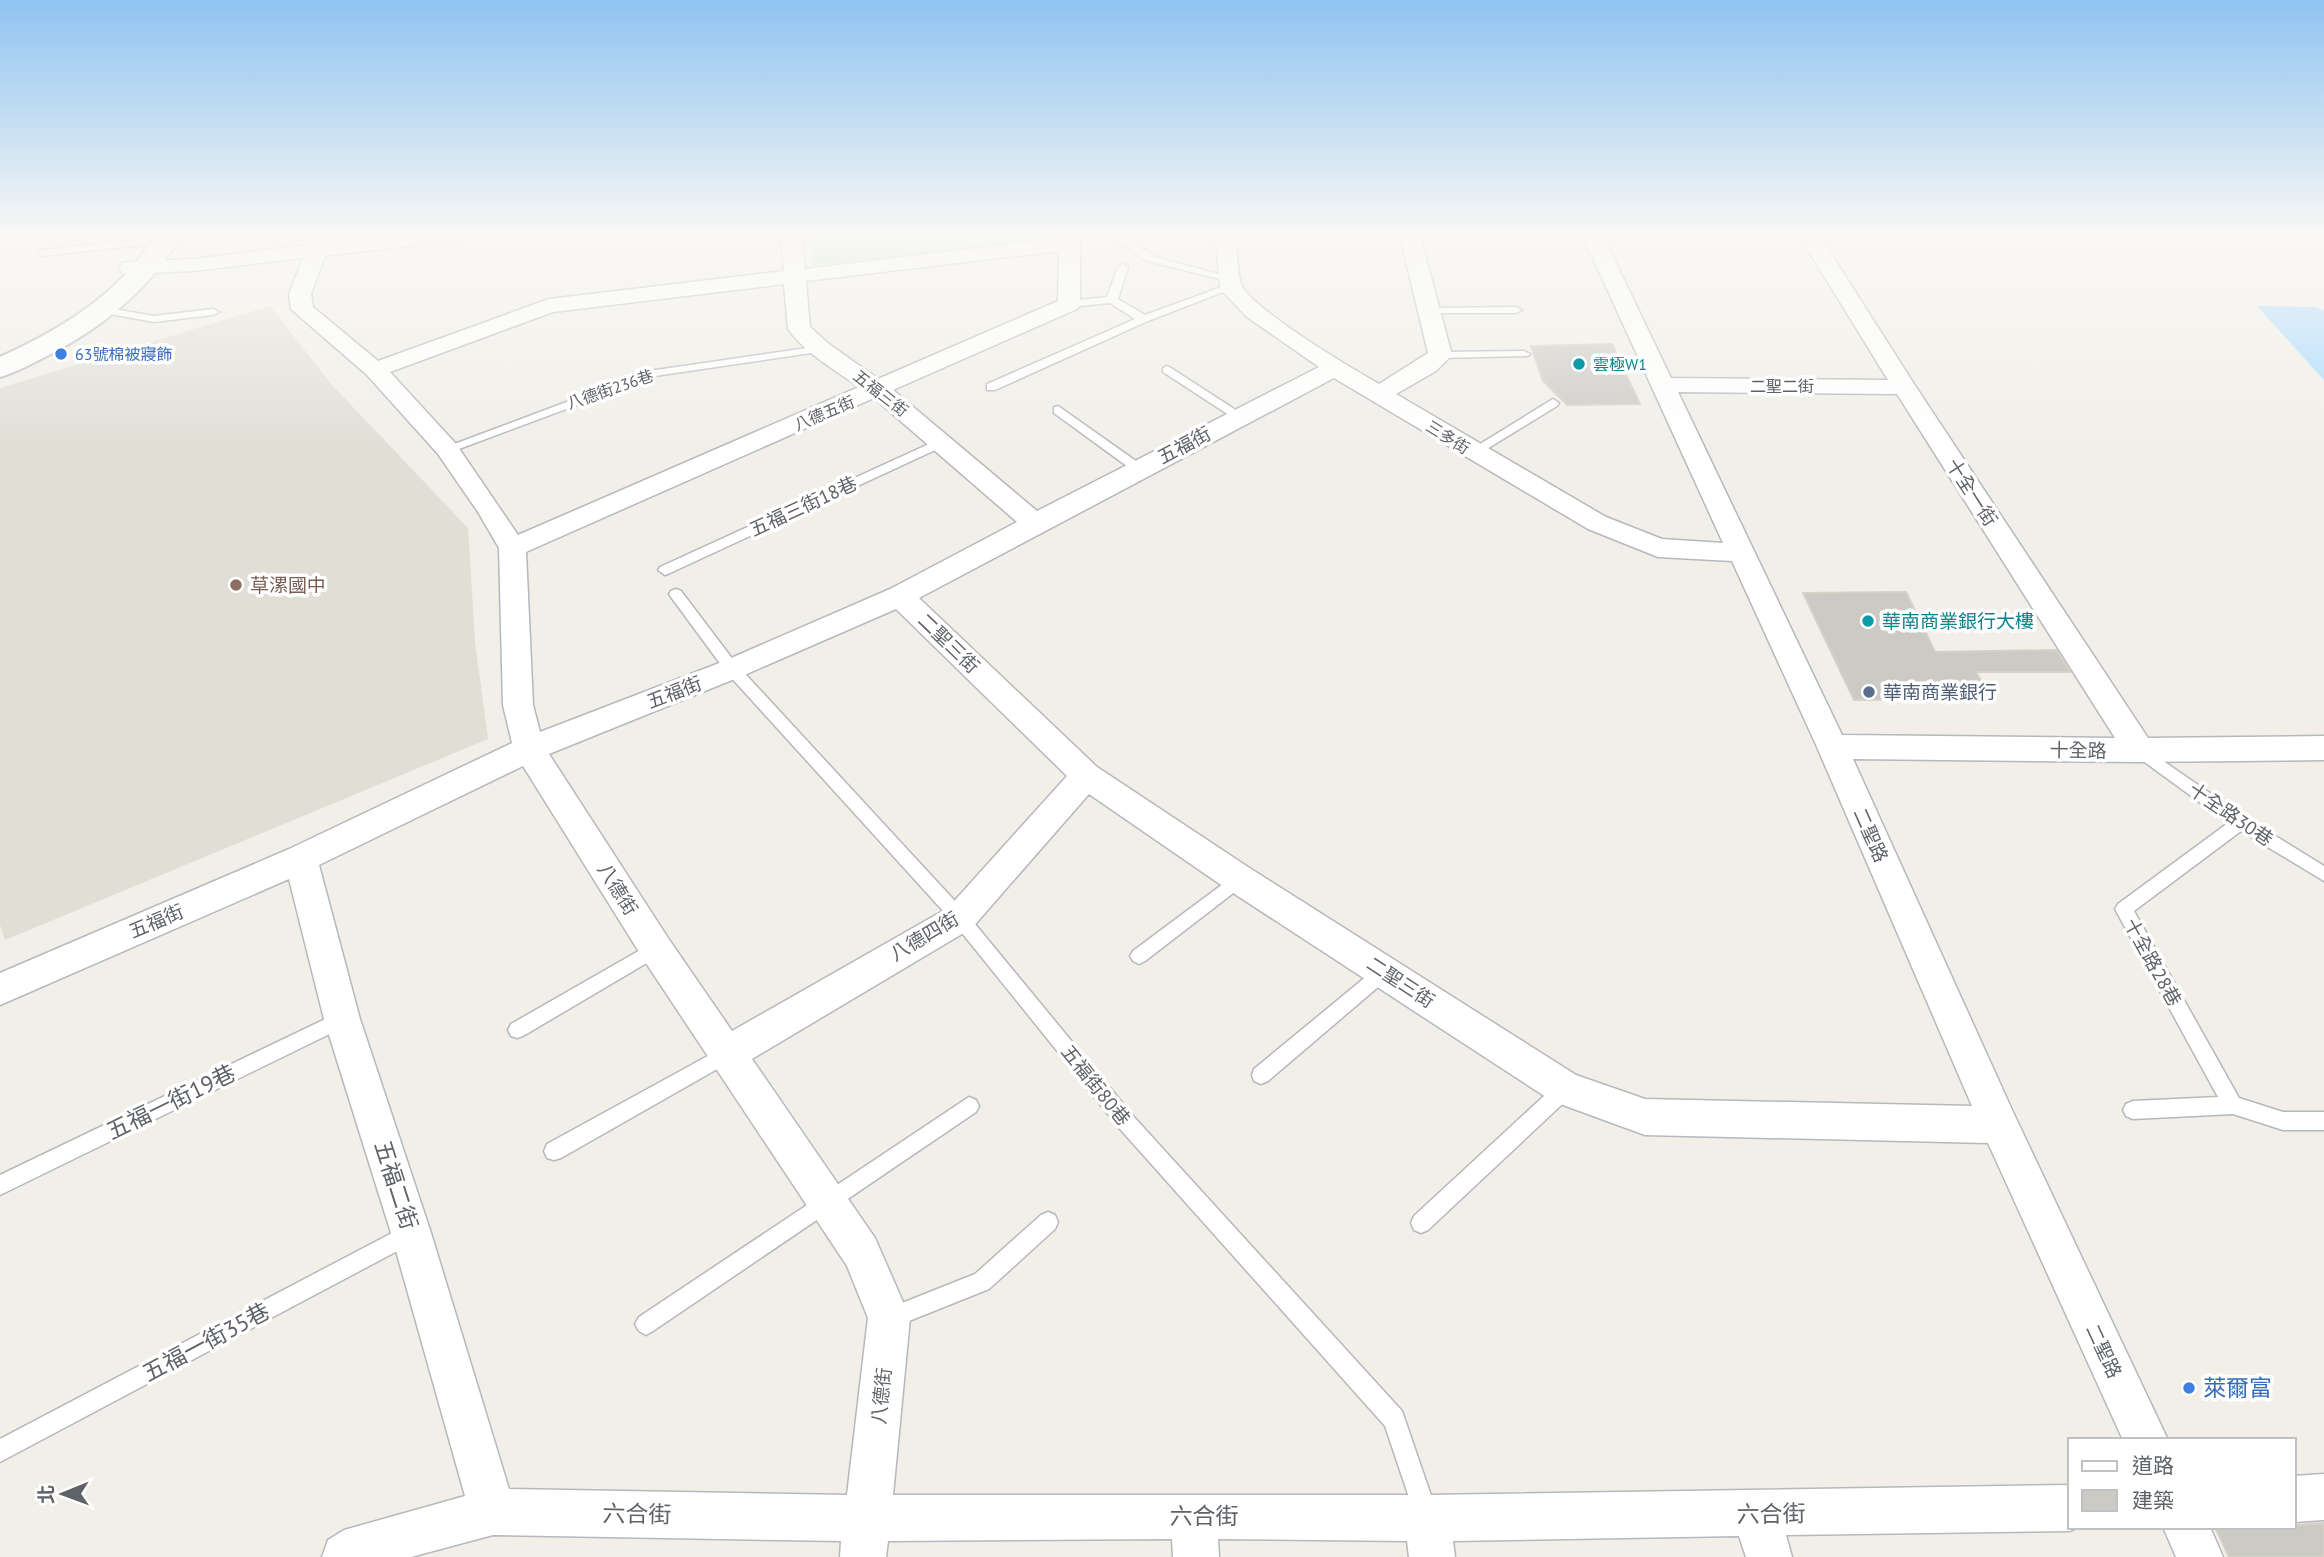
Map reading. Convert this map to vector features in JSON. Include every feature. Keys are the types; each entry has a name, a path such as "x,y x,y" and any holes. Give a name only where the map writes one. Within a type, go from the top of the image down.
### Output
{"street":[{"path":"0,355 87,305"},
{"path":"0,368 49,344 103,310 107,305"},
{"name":"八德街","path":"301,305 302,309 375,370 447,449 490,510 512,548 518,705 529,749 656,949 861,1252 889,1318 865,1538"},
{"path":"375,370 549,306 561,305"},
{"name":"五福三街","path":"796,305 799,329 821,349 879,390 1035,523"},
{"name":"八德五街","path":"512,548 879,390 1068,305"},
{"name":"三多街","path":"1248,305 1255,313 1335,368 1597,523 1658,548 1740,553"},
{"path":"1379,394 1428,366 1440,355 1426,305"},
{"name":"二聖路","path":"1624,305 1832,747 1999,1125 2145,1438"},
{"name":"十全一街","path":"1852,305 2139,750"},
{"name":"五福街","path":"0,989 301,859 529,749 732,669 900,596 1335,368"},
{"name":"二聖二街","path":"1661,385 1904,387"},
{"name":"二聖三街","path":"900,596 1086,776 1239,879 1565,1089 1644,1117 1999,1125"},
{"name":"十全路","path":"1832,747 2139,750 2324,748"},
{"name":"八德四街","path":"726,1054 960,918 1086,776"},
{"name":"五福二街","path":"301,859 342,1019 411,1233 493,1512"},
{"path":"2296,1499 2324,1497"},
{"name":"六合街","path":"345,1557 361,1547 493,1512 865,1538 1429,1538 1756,1514 2068,1508"},
{"path":"1756,1514 1769,1557"},
{"path":"2187,1529 2200,1557"}],"lane":[{"path":"1120,305 1144,319"},
{"path":"991,387 1177,305"},
{"path":"103,310 154,319 213,312"},
{"path":"1428,311 1516,310"},
{"name":"八德街236巷","path":"447,449 653,373 821,349"},
{"path":"1440,355 1524,354"},
{"path":"1167,370 1239,416"},
{"path":"1473,452 1553,403"},
{"path":"1058,410 1139,469"},
{"name":"五福三街18巷","path":"665,570 942,442"},
{"name":"五福街80巷","path":"676,594 732,669 960,918 1127,1123 1394,1419 1429,1538"},
{"name":"十全路30巷","path":"2139,750 2241,823 2324,874"},
{"name":"十全路28巷","path":"2234,1105 2124,909 2241,823"},
{"path":"1139,956 1239,879"},
{"path":"517,1030 656,949"},
{"path":"1261,1075 1385,971"},
{"name":"五福一街19巷","path":"0,1185 342,1019"},
{"path":"554,1152 726,1054"},
{"path":"1421,1223 1565,1089"},
{"path":"2133,1110 2234,1105 2284,1121 2324,1121"},
{"path":"646,1324 969,1106"},
{"path":"889,1318 982,1282 1048,1222"},
{"name":"五福一街35巷","path":"0,1451 411,1233"}],"shaded area":[{"name":"草漯國中","path":"270,306 332,385 468,528 475,642 488,739 5,940 0,925 0,388"}],"water":[{"path":"2257,306 2316,307 2324,310 2324,380"}],"building":[{"name":"雲極W1","path":"1612,344 1640,404 1567,405 1543,381 1531,346"},
{"name":"華南商業銀行大樓","path":"1906,592 1935,652 2056,650 2070,672 1976,672 1992,699 1854,700 1803,593"},
{"path":"2324,1523 2324,1557 2229,1557 2216,1529 2296,1529 2296,1525"}],"place":[{"name":"63號棉被寢飾","path":"61,354"},
{"name":"雲極W1","path":"1579,364"},
{"name":"草漯國中","path":"236,585"},
{"name":"華南商業銀行大樓","path":"1868,621"},
{"name":"華南商業銀行","path":"1869,692"},
{"name":"萊爾富","path":"2189,1388"}]}
